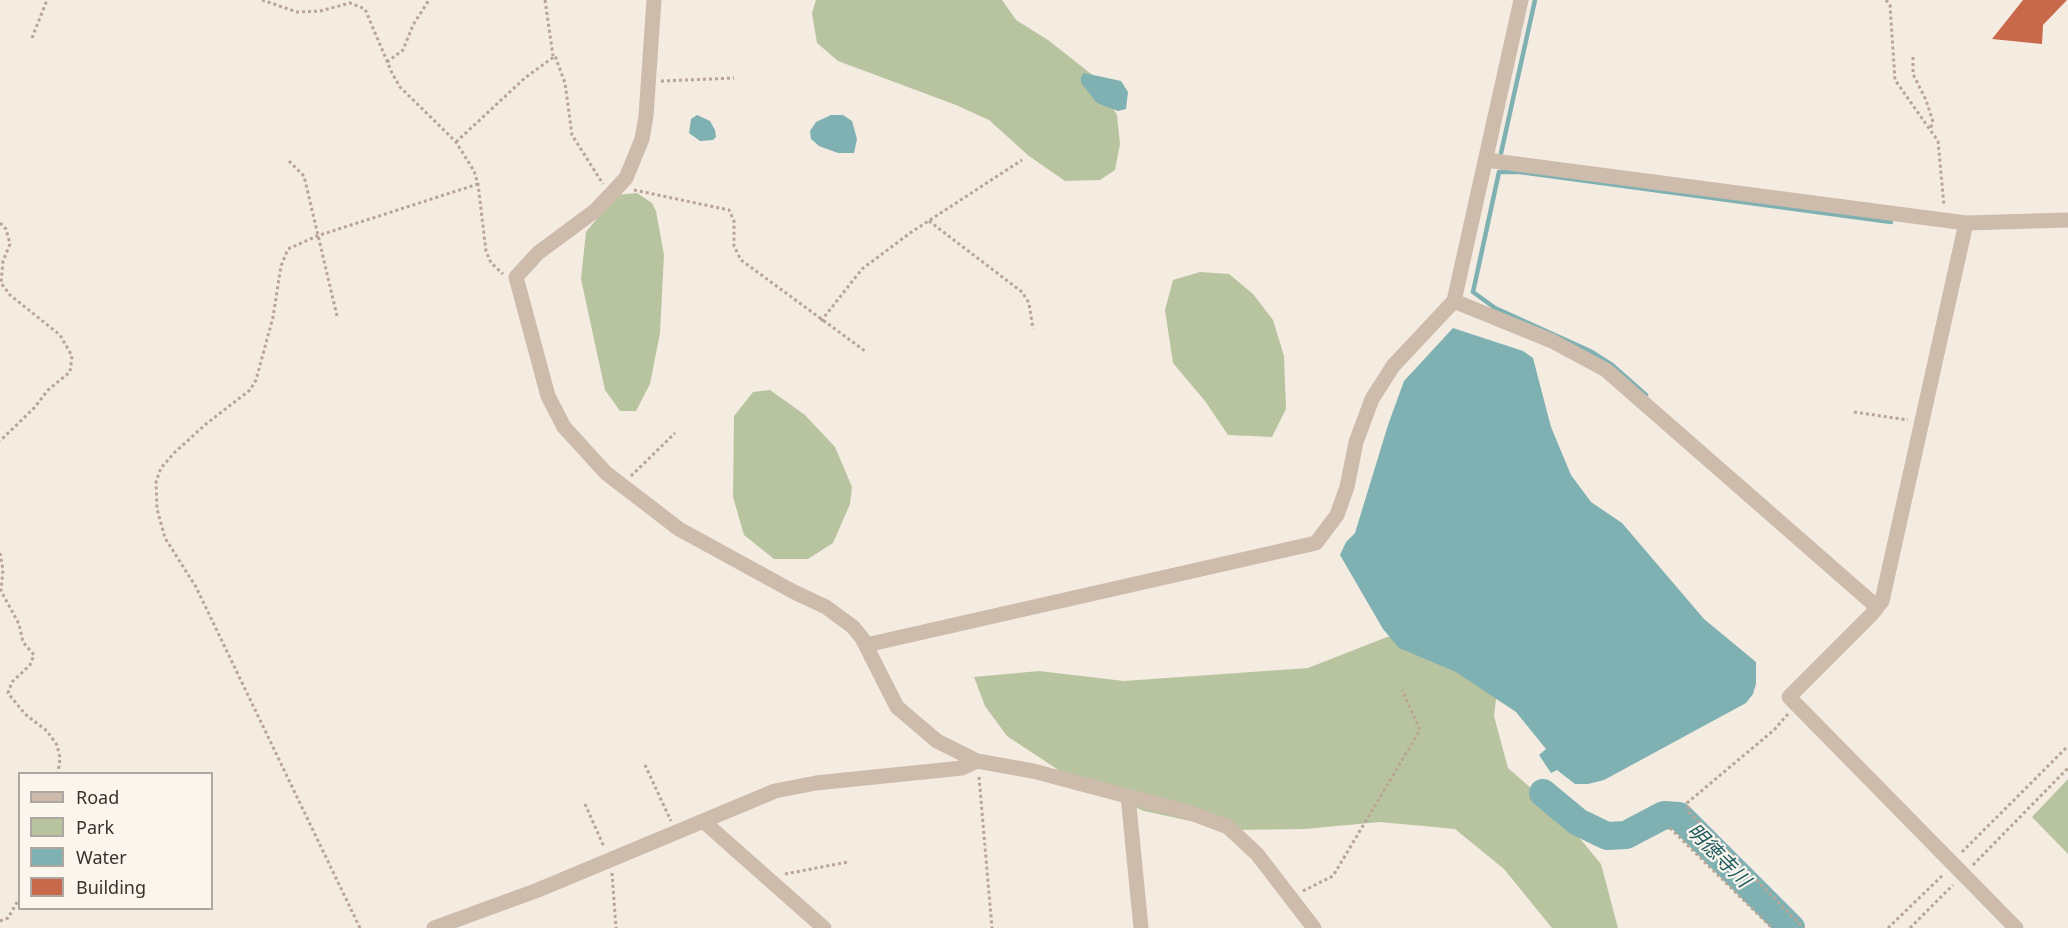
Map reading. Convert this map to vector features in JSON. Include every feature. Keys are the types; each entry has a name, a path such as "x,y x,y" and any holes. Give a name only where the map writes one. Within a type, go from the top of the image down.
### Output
{"street":[{"path":"654,0 642,139 634,162 617,188 596,210 538,253 516,276 527,308 541,374 554,412 584,452 621,486 680,529 784,587 826,607 853,627 866,645 897,707 937,741 977,761 1033,771 1191,813 1228,827 1257,854 1314,928"},
{"path":"866,645 1316,543 1338,515 1347,487 1356,442 1372,399 1393,366 1454,301 1521,0"},
{"path":"1486,160 1944,220 1966,222 2068,220"},
{"path":"1966,222 1885,590 1877,607 1789,697 1795,706 2016,928"},
{"path":"1454,301 1552,340 1606,370 1877,607"},
{"path":"434,928 538,890 745,802 799,785 962,768 977,761"},
{"path":"1128,796 1141,928"},
{"path":"703,821 824,928"}],"path":[{"path":"32,38 47,0"},
{"path":"262,0 306,12 350,3 359,4 365,9 400,87 456,142 474,171 478,184 482,233 491,264 503,274 516,276"},
{"path":"387,62 403,50 413,25 429,0"},
{"path":"545,0 554,56 565,83 572,135 595,174 617,188 729,210 734,221 734,246 741,260 821,321 865,351"},
{"path":"1886,0 1890,5 1895,80 1938,141 1944,220"},
{"path":"456,142 518,84 554,56"},
{"path":"1913,57 1913,74 1933,122 1930,129"},
{"path":"648,81 734,78"},
{"path":"821,321 862,269 929,221 1022,160"},
{"path":"289,161 304,176 337,316"},
{"path":"360,928 196,586 165,538 156,493 158,475 174,453 206,424 250,390 256,380 273,317 284,258 293,244 478,184"},
{"path":"929,221 1022,292 1029,303 1033,329"},
{"path":"0,223 6,229 10,244 1,272 1,280 10,295 60,335 72,356 70,372 48,390 35,407 0,441"},
{"path":"1854,412 1922,422"},
{"path":"621,486 675,433"},
{"path":"0,553 3,570 1,591 19,624 23,642 34,655 30,665 12,682 8,693 24,714 47,731 57,745 60,758 58,772"},
{"path":"1291,897 1333,876 1420,730 1402,690"},
{"path":"1795,706 1774,730 1687,802 1689,812 1804,928"},
{"path":"1958,870 1955,858 2068,746"},
{"path":"977,761 992,928"},
{"path":"645,765 676,832"},
{"path":"1888,928 1958,870 2068,768"},
{"path":"1670,828 1772,928"},
{"path":"769,879 848,862"},
{"path":"1910,928 1958,870"},
{"path":"0,921 8,918 18,900"}],"green space":[{"path":"816,0 1002,0 1016,20 1048,40 1095,77 1117,115 1120,144 1115,170 1100,180 1065,181 1029,156 989,120 956,105 838,61 817,43 812,13"},
{"path":"637,193 652,203 656,211 664,255 660,333 650,384 636,411 620,411 605,390 581,279 586,232 616,195"},
{"path":"1200,272 1229,274 1253,294 1273,320 1284,356 1286,409 1272,437 1228,435 1205,401 1173,363 1165,310 1173,280"},
{"path":"770,390 805,415 835,447 852,487 850,504 833,543 808,559 774,559 744,535 733,497 734,416 753,392"},
{"path":"1445,630 1501,657 1494,716 1508,768 1557,811 1601,864 1618,928 1552,928 1504,869 1455,829 1380,822 1305,829 1232,830 1144,811 1078,783 1007,736 985,706 974,677 1039,671 1124,681 1308,668 1387,637"},
{"path":"2068,779 2068,854 2032,817"}],"water":[{"path":"1084,73 1121,81 1128,92 1126,109 1118,111 1097,103 1081,83"},
{"path":"697,115 710,121 715,130 716,137 713,140 700,141 689,133 691,119"},
{"path":"831,115 843,115 852,121 857,139 854,153 838,153 819,146 811,139 810,131 816,122"},
{"path":"1453,328 1523,351 1533,358 1551,427 1571,475 1591,502 1622,523 1704,619 1756,662 1756,684 1753,694 1746,703 1604,780 1575,784 1557,770 1551,773 1539,755 1546,749 1516,712 1456,672 1399,648 1383,629 1340,555 1346,542 1355,533 1404,381"}],"building":[{"path":"2023,0 2067,0 2043,25 2042,44 1992,39"}],"waterway":[{"path":"1501,153 1535,0"},
{"path":"1646,395 1612,365 1590,351 1495,308 1473,292 1499,172 1520,172 1891,222"},
{"name":"明徳寺川","path":"1543,793 1578,822 1607,836 1626,835 1664,815 1679,816 1791,928"}]}
